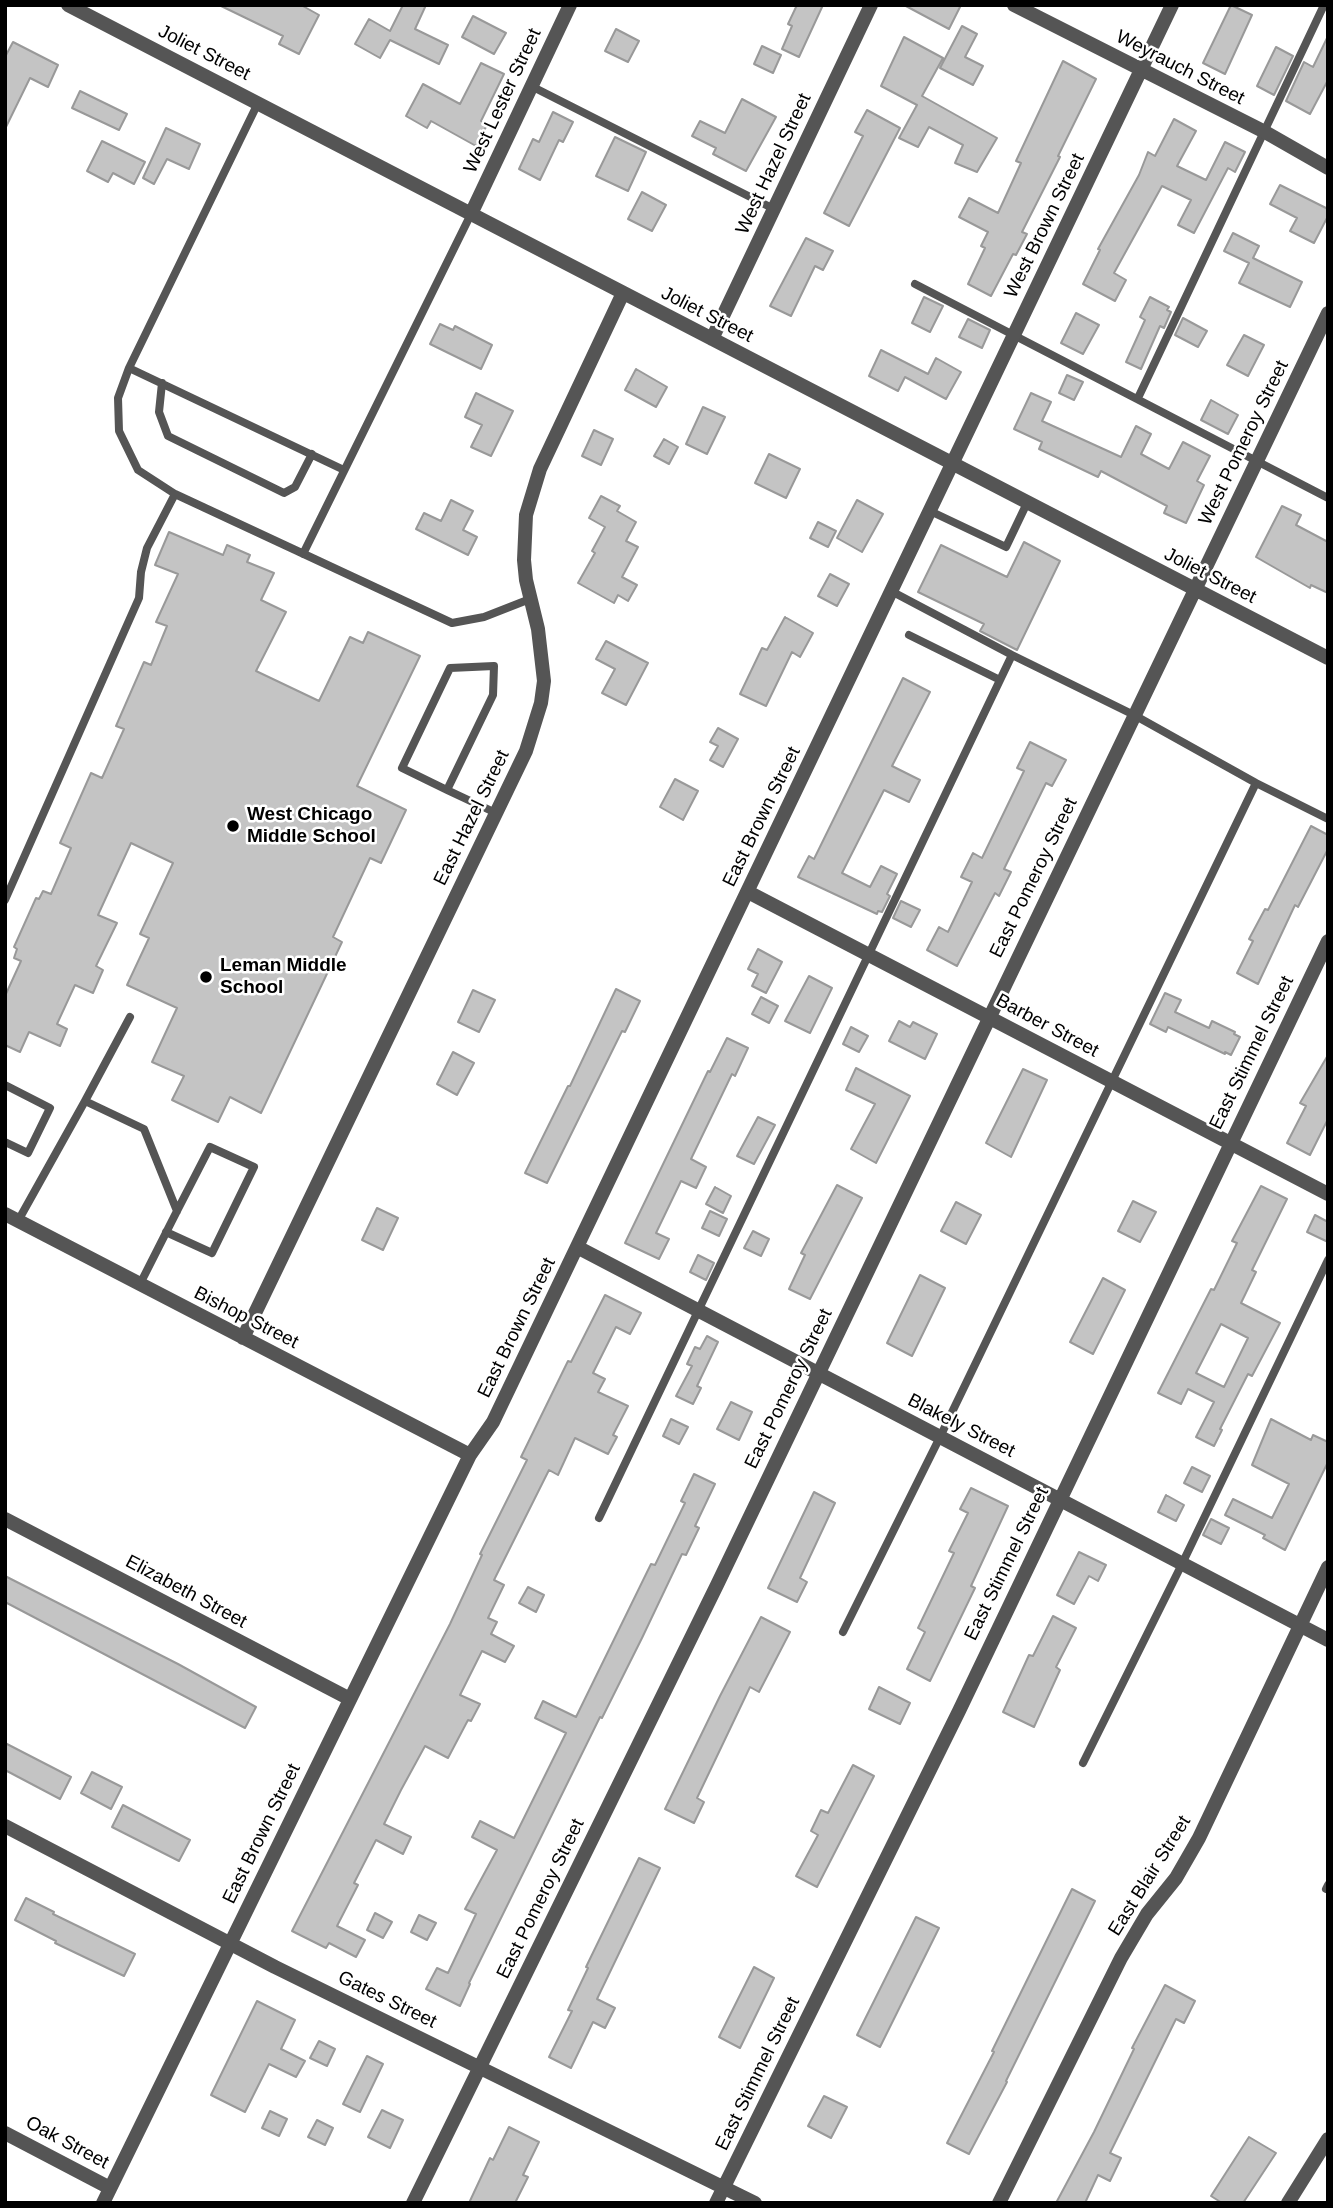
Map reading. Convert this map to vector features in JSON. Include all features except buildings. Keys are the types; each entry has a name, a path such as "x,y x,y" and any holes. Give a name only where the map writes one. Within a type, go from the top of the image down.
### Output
{"street":[{"name":"Joliet Street","path":"68,5 1328,658"},
{"name":"West Lester Street","path":"471,214 570,5"},
{"name":"West Hazel Street","path":"712,339 871,5"},
{"name":"Weyrauch Street","path":"1014,5 1265,132 1328,168"},
{"name":"West Brown Street","path":"953,464 1172,5"},
{"name":"East Hazel Street","path":"243,1338 526,751 541,703 544,681 542,652 524,560 526,515 540,469 623,293"},
{"name":"West Pomeroy Street","path":"1194,589 1328,313"},
{"name":"East Brown Street","path":"103,2203 470,1455 493,1423 953,464"},
{"name":"East Pomeroy Street","path":"413,2203 717,1585 1194,589"},
{"name":"Barber Street","path":"748,892 1328,1194"},
{"name":"East Stimmel Street","path":"716,2203 959,1711 1328,940"},
{"name":"Bishop Street","path":"12,1218 470,1455"},
{"name":"Blakely Street","path":"577,1247 1328,1640"},
{"name":"Elizabeth Street","path":"5,1519 350,1699"},
{"name":"East Blair Street","path":"999,2203 1121,1958 1147,1914 1176,1878 1199,1838 1328,1567"},
{"name":"Gates Street","path":"5,1826 230,1943 755,2203"},
{"name":"Oak Street","path":"5,2133 110,2188"},
{"path":"1288,2203 1328,2139"}],"lane":[{"path":"1138,398 1324,5"},
{"path":"531,86 774,209"},
{"path":"258,103 129,368 118,398 119,431 138,470 175,494 452,623 484,617 530,599"},
{"path":"303,554 471,214"},
{"path":"915,284 1328,498"},
{"path":"129,368 344,470"},
{"path":"162,383 159,412 168,436 284,493 295,486 312,454"},
{"path":"5,900 139,598 141,572 147,548 175,494"},
{"path":"930,511 1006,547 1027,503"},
{"path":"891,591 1134,715 1256,783 1328,819"},
{"path":"909,635 1000,680"},
{"path":"599,1518 1012,655"},
{"path":"447,790 493,695 494,666 450,668 402,768 447,790 496,813"},
{"path":"843,1632 1113,1082 1256,783"},
{"path":"12,1218 85,1101 131,1017"},
{"path":"5,1085 50,1108 28,1153 5,1142"},
{"path":"85,1101 144,1129 177,1211"},
{"path":"140,1284 166,1232 177,1211 209,1147 254,1167 212,1253 166,1232"},
{"path":"1083,1763 1328,1260"}],"place":[{"name":"West Chicago Middle School","path":"233,826"},
{"name":"Leman Middle School","path":"206,977"}]}
